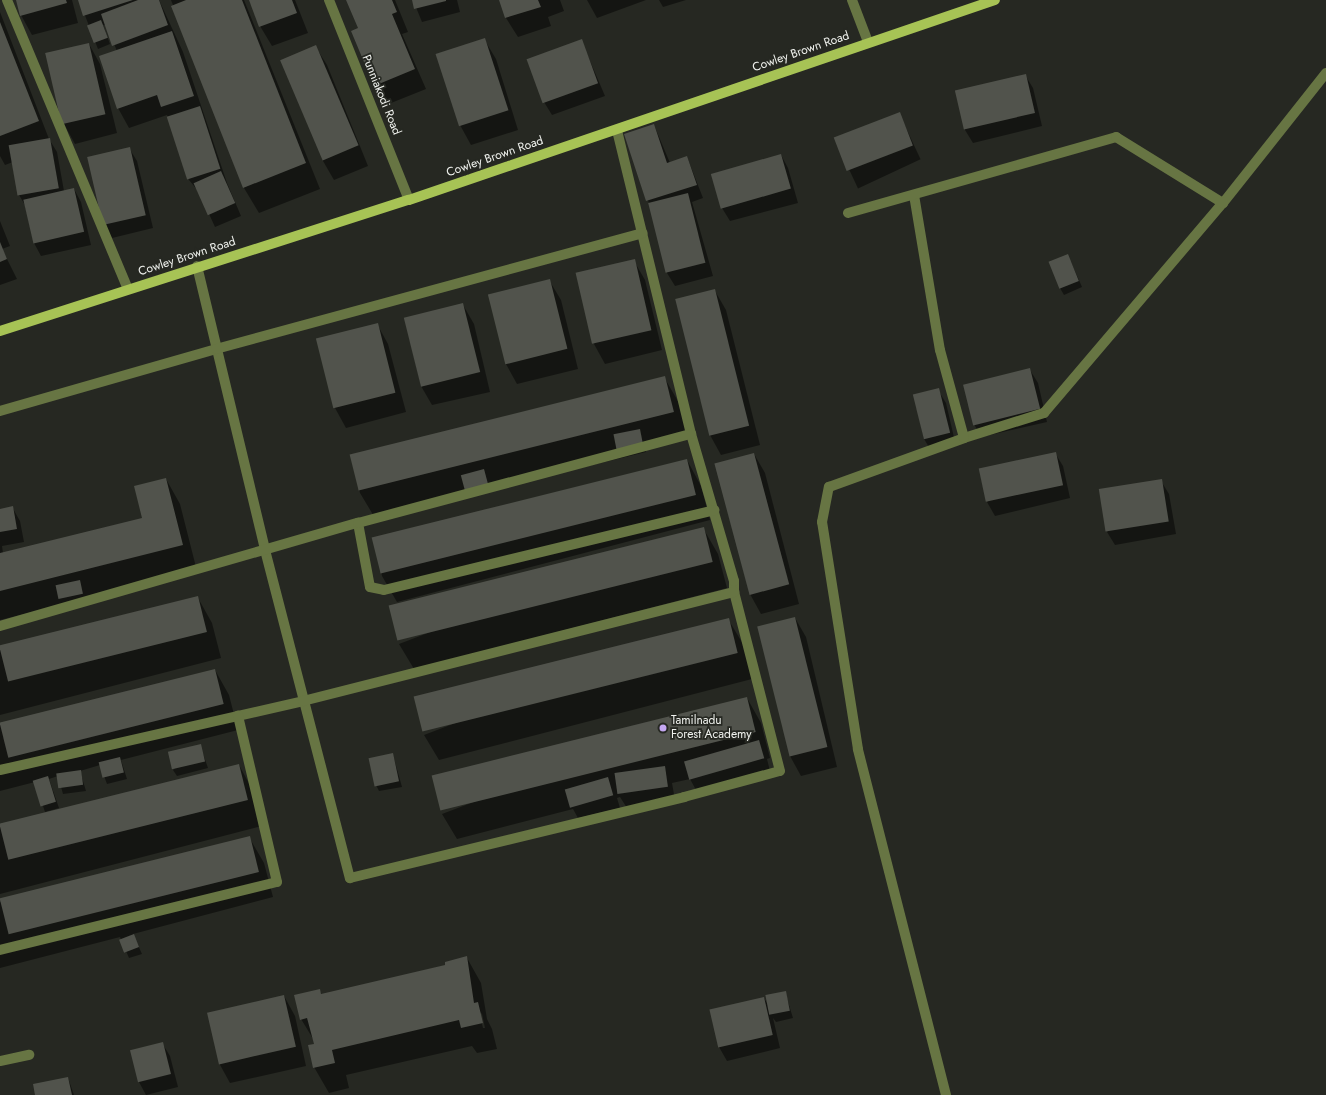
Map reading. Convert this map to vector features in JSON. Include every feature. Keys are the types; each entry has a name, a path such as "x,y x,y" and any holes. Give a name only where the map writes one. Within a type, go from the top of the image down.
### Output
{"main road":[{"name":"Cowley Brown Road","path":"0,330 197,266 409,200 617,130 868,42 995,0"}],"street":[{"path":"7,0 128,289"},
{"name":"Punniakodi Road","path":"329,0 409,200"},
{"path":"852,0 868,42"},
{"path":"946,1095 858,749 822,522 829,487 964,438 1044,413 1223,203 1326,73"},
{"path":"197,266 265,550 350,878 684,797 780,771 734,592 734,581 691,434 617,130"},
{"path":"848,213 1116,137 1223,203"},
{"path":"914,195 940,350 964,438"},
{"path":"0,411 216,348 642,233"},
{"path":"0,626 358,523 691,434"},
{"path":"358,523 370,587 384,590 714,510"},
{"path":"0,770 303,701 734,592"},
{"path":"0,950 277,882 238,716"},
{"path":"0,1061 29,1055"}],"building":[{"path":"16,0 66,0 67,3 20,16"},
{"path":"78,0 133,0 83,16"},
{"path":"138,0 159,0 168,25 112,46 101,14"},
{"path":"186,0 242,0 306,163 243,188 171,6"},
{"path":"249,0 292,0 297,13 259,27"},
{"path":"346,0 392,0 397,12 392,14 415,69 374,86 351,31 358,28"},
{"path":"412,0 446,0 446,1 414,9"},
{"path":"499,0 538,0 541,7 505,18"},
{"path":"101,20 108,38 94,43 87,25"},
{"path":"0,22 39,121 0,136"},
{"path":"172,31 194,96 161,107 157,95 117,109 99,56"},
{"path":"485,38 508,110 459,126 436,54"},
{"path":"582,39 598,83 543,103 527,59"},
{"path":"89,43 105,114 62,124 45,53"},
{"path":"316,45 359,145 323,161 280,60"},
{"path":"1026,74 1035,113 964,129 955,90"},
{"path":"200,106 220,169 187,180 167,117"},
{"path":"900,112 913,146 847,171 834,137"},
{"path":"654,124 667,163 687,156 697,185 646,201 624,134"},
{"path":"50,138 59,188 17,196 9,145"},
{"path":"130,147 146,215 103,225 87,157"},
{"path":"781,154 791,189 721,209 711,174"},
{"path":"221,171 235,203 208,215 194,183"},
{"path":"74,188 84,232 33,244 23,200"},
{"path":"688,193 705,263 666,273 648,203"},
{"path":"0,242 7,259 0,262"},
{"path":"1068,254 1079,281 1059,289 1049,262"},
{"path":"635,259 651,330 592,344 576,273"},
{"path":"550,279 567,349 505,364 488,294"},
{"path":"715,289 749,426 709,436 675,299"},
{"path":"463,303 480,372 421,387 404,318"},
{"path":"378,323 395,393 333,408 316,338"},
{"path":"1030,368 1040,409 973,425 963,385"},
{"path":"665,376 674,412 359,491 350,455"},
{"path":"939,388 950,433 924,439 913,395"},
{"path":"640,429 643,445 617,450 613,434"},
{"path":"1056,452 1063,485 986,502 979,468"},
{"path":"754,453 789,584 750,595 714,464"},
{"path":"687,459 696,495 381,574 372,538"},
{"path":"484,469 488,484 465,491 461,475"},
{"path":"166,478 183,545 0,591 0,553 142,518 134,486"},
{"path":"1162,479 1169,521 1106,531 1099,489"},
{"path":"13,506 17,529 0,532 0,509"},
{"path":"704,527 713,562 397,641 389,606"},
{"path":"80,580 83,594 58,599 56,585"},
{"path":"198,596 207,632 8,681 0,645"},
{"path":"795,617 827,747 790,756 757,626"},
{"path":"729,618 738,653 422,732 414,697"},
{"path":"215,669 224,704 8,758 0,723"},
{"path":"747,697 756,732 440,811 432,776"},
{"path":"759,740 764,758 689,780 684,761"},
{"path":"201,744 205,762 172,769 168,752"},
{"path":"393,753 399,781 375,787 369,758"},
{"path":"120,757 124,773 103,778 99,762"},
{"path":"239,764 248,800 8,860 0,824"},
{"path":"665,766 668,787 617,794 614,773"},
{"path":"81,770 83,785 58,788 56,773"},
{"path":"48,776 56,802 41,806 33,781"},
{"path":"608,777 613,795 570,808 565,789"},
{"path":"250,836 259,872 9,934 0,898"},
{"path":"134,934 139,947 124,953 119,940"},
{"path":"467,956 474,1003 478,1002 483,1023 461,1028 459,1020 332,1050 335,1063 313,1068 308,1045 314,1044 307,1018 300,1020 294,995 320,989 321,994 445,965 445,962"},
{"path":"786,991 790,1011 769,1015 765,995"},
{"path":"284,995 296,1047 219,1064 207,1013"},
{"path":"764,997 773,1035 718,1048 709,1010"},
{"path":"163,1042 171,1074 138,1082 130,1050"},
{"path":"68,1077 72,1095 35,1095 33,1084"}],"place":[{"name":"Tamilnadu Forest Academy","path":"663,728"}]}
